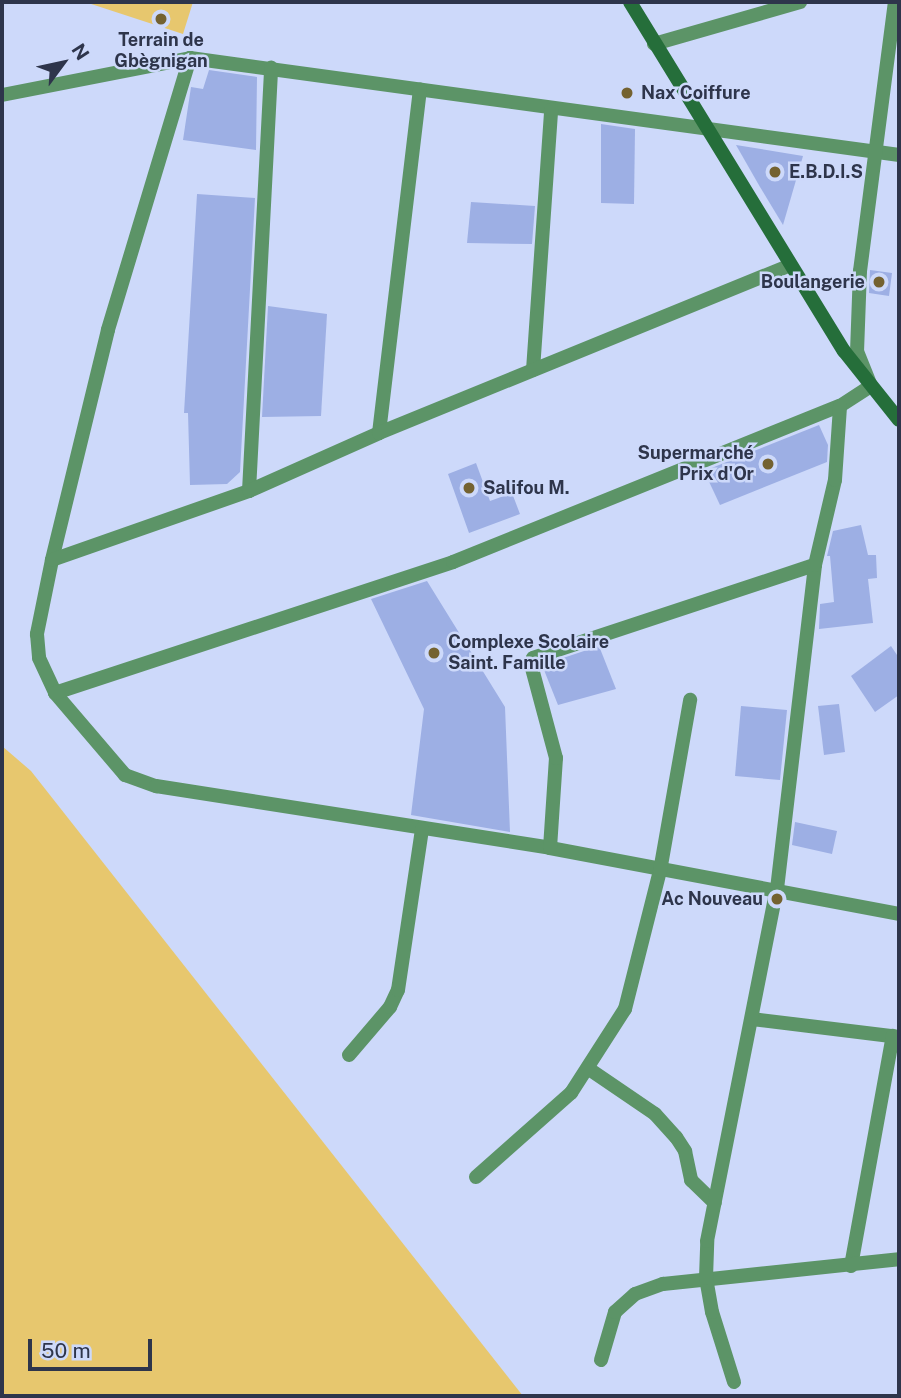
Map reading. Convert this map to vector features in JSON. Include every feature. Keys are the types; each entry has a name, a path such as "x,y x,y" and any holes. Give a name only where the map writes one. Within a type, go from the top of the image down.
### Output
{"main road":[{"path":"630,2 789,265 871,386 899,420"}],"street":[{"path":"654,44 800,2"},
{"path":"55,693 453,562 840,405 871,386 858,352 857,325 895,2"},
{"path":"2,95 190,58 420,89 551,110 702,124 899,155"},
{"path":"190,58 108,330 52,560 37,634 39,658 55,693 125,775 139,781 550,848 660,871 777,888 899,914"},
{"path":"249,491 271,68"},
{"path":"379,433 420,89"},
{"path":"533,370 551,110"},
{"path":"52,560 249,491 379,433 789,265"},
{"path":"734,1382 706,1278 715,1203 777,888 815,565 835,480 840,405"},
{"path":"550,848 556,758 531,665 533,658 815,565"},
{"path":"476,1177 571,1093 589,1069 625,1009 660,871 691,700"},
{"path":"349,1055 390,1007 398,989 422,829"},
{"path":"752,1019 896,1036 851,1265"},
{"path":"589,1069 655,1114 685,1151 696,1189 715,1203"},
{"path":"601,1360 615,1312 635,1294 663,1284 899,1259"}],"shaded area":[{"name":"Terrain de Gbègnigan","path":"85,2 193,2 183,34"},
{"path":"2,746 31,771 523,1396 2,1396"}],"building":[{"path":"209,70 257,77 256,150 183,140 191,87 203,89"},
{"path":"601,124 635,129 634,204 601,203"},
{"name":"E.B.D.I.S","path":"736,145 803,156 783,225 760,187"},
{"path":"197,194 255,198 240,472 227,484 190,485 188,413 184,413"},
{"path":"471,202 535,206 532,244 467,243"},
{"name":"Boulangerie","path":"870,270 892,273 889,296 869,293"},
{"path":"268,306 327,314 321,416 262,417"},
{"name":"Supermarché Prix d'Or","path":"819,425 828,445 827,462 720,505 704,471"},
{"name":"Salifou M.","path":"476,463 490,501 512,493 520,514 469,533 448,474"},
{"path":"861,525 868,555 876,555 877,578 868,579 873,623 819,629 820,604 834,602 830,556 827,556 833,531"},
{"name":"Complexe Scolaire Saint. Famille","path":"427,581 505,707 510,832 411,815 424,709 371,599"},
{"path":"599,646 616,689 558,705 542,665"},
{"path":"891,646 899,658 899,695 875,712 851,676"},
{"path":"839,704 845,752 824,755 818,706"},
{"path":"741,706 787,710 780,780 735,776"},
{"path":"795,822 837,831 832,854 792,845"}],"place":[{"name":"Terrain de Gbègnigan","path":"161,19"},
{"name":"Nax Coiffure","path":"627,93"},
{"name":"E.B.D.I.S","path":"775,172"},
{"name":"Boulangerie","path":"879,282"},
{"name":"Supermarché Prix d'Or","path":"768,464"},
{"name":"Salifou M.","path":"469,488"},
{"name":"Complexe Scolaire Saint. Famille","path":"434,653"},
{"name":"Ac Nouveau","path":"777,899"}]}
